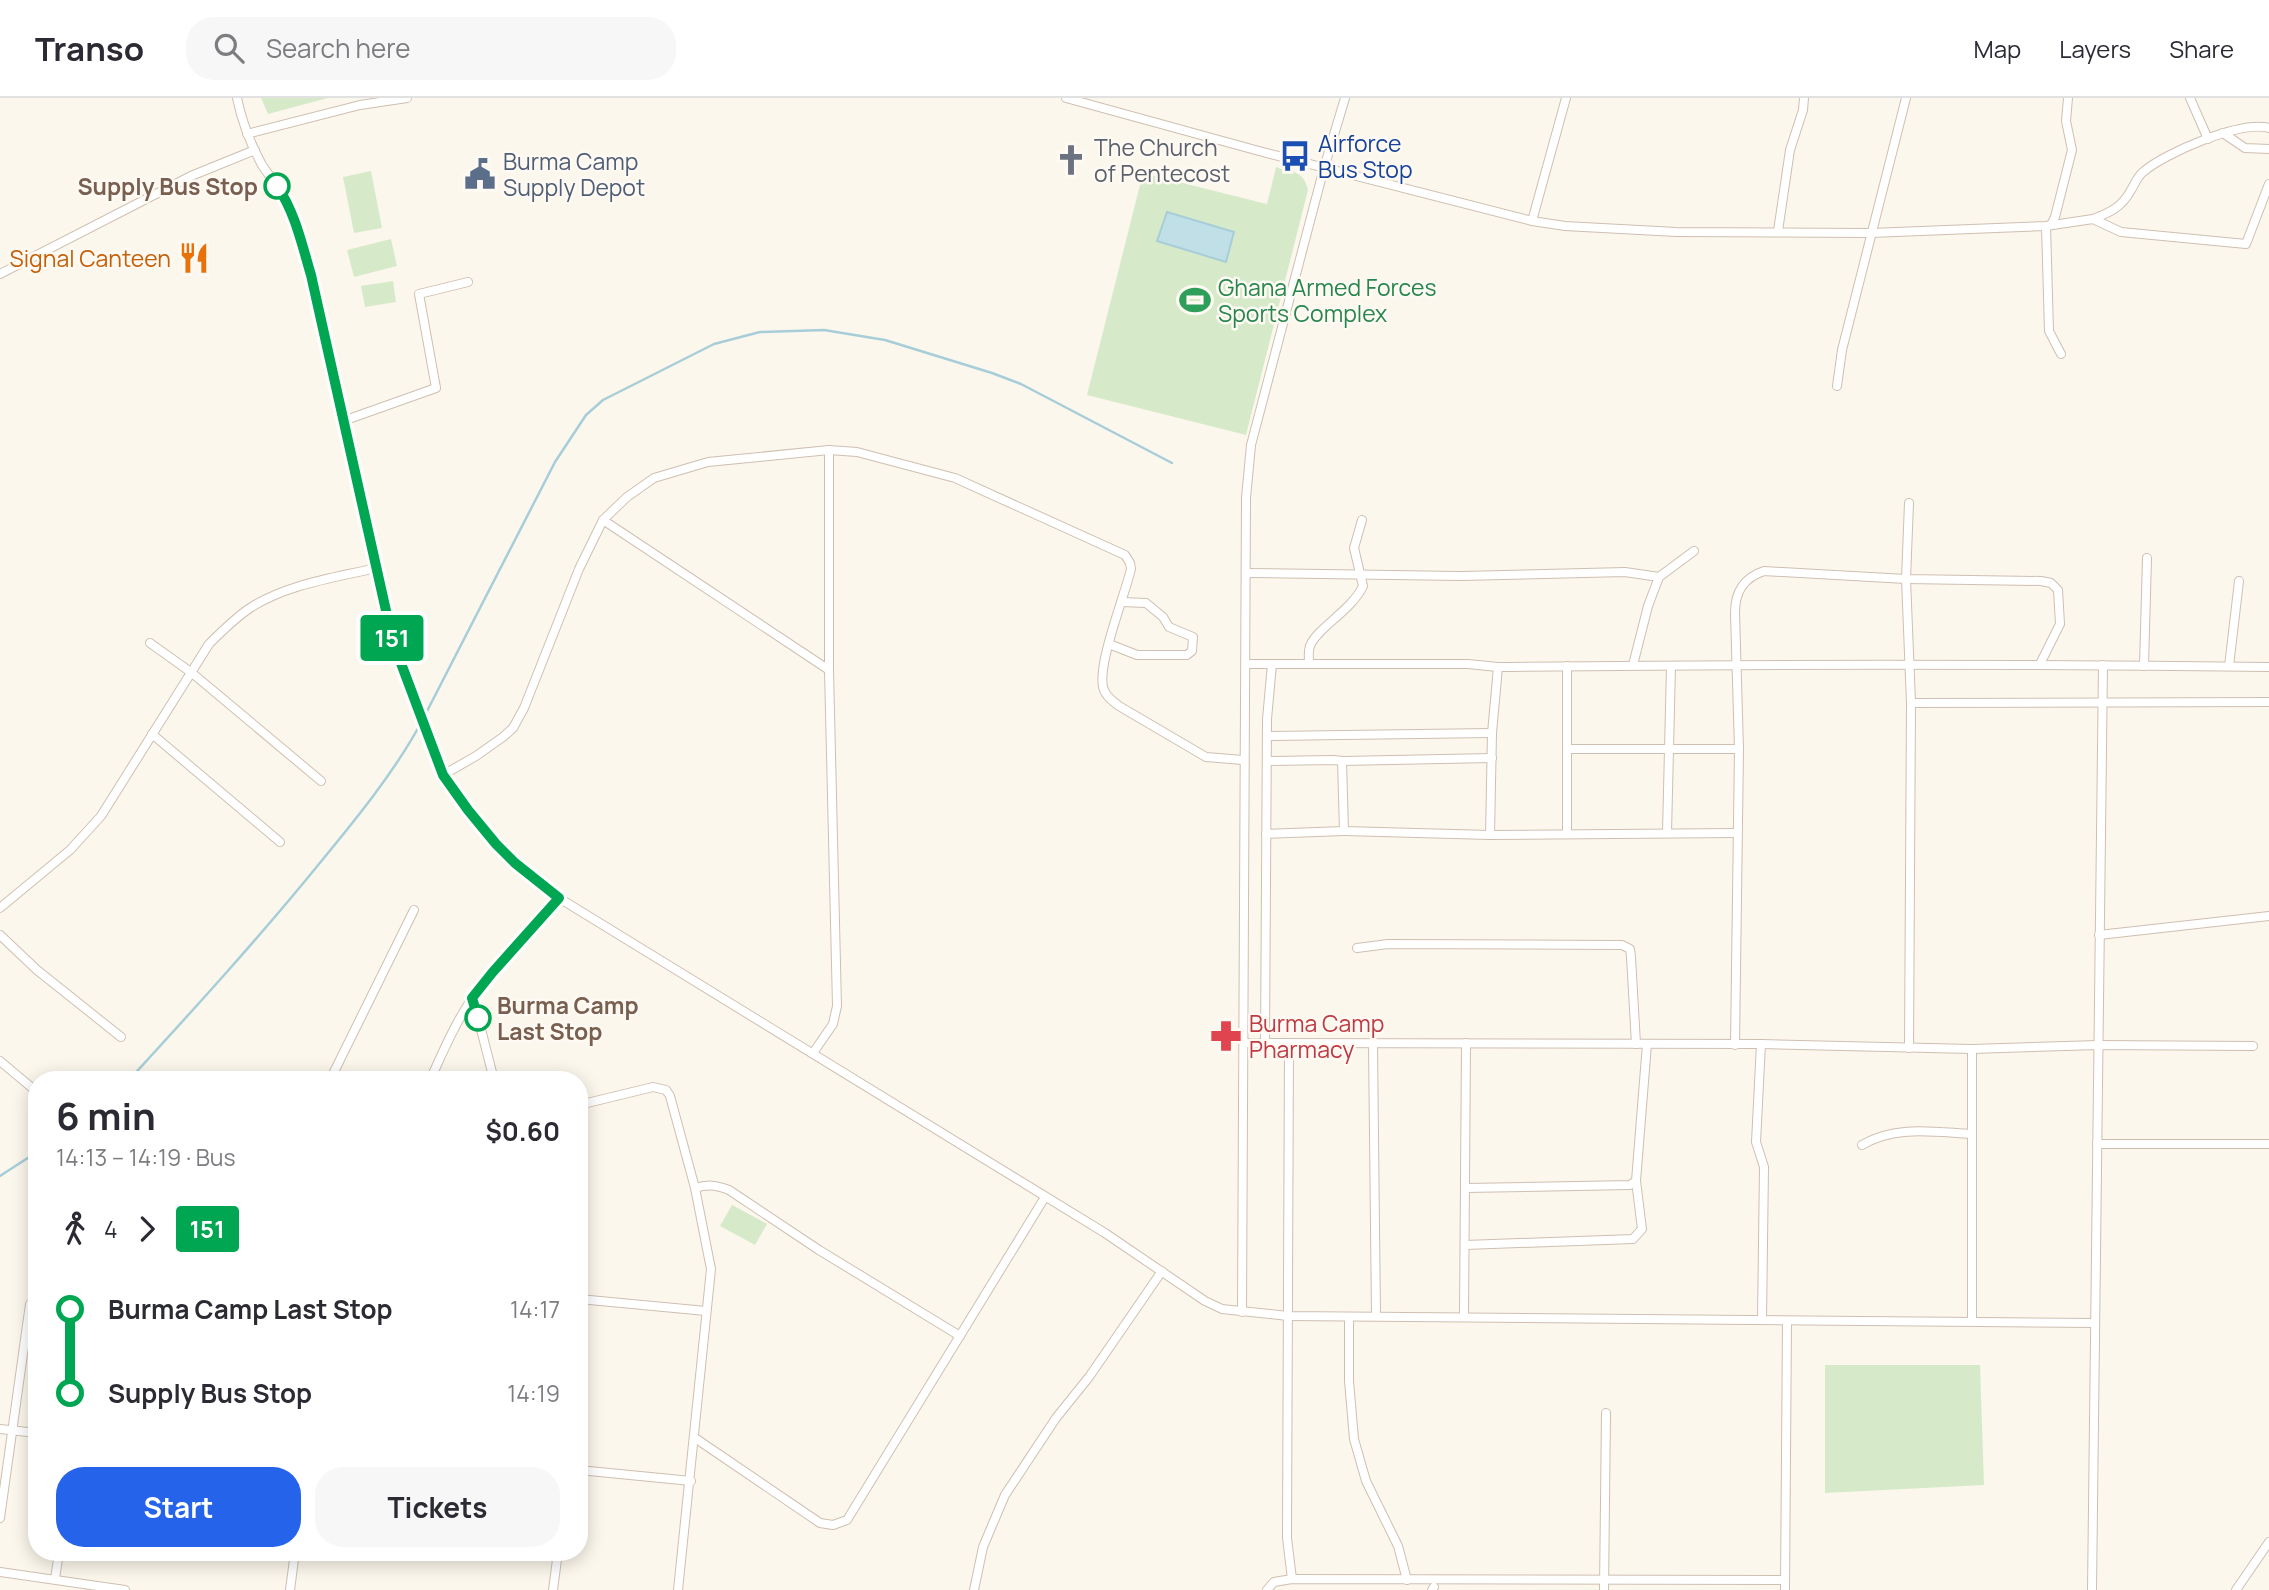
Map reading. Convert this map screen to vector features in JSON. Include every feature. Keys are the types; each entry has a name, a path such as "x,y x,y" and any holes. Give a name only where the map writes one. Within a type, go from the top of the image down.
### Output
{"street":[{"path":"237,98 247,134 262,165 283,195 297,228 311,275 393,642 443,775 496,844 559,898 1045,1197 1205,1301 1222,1309 1288,1316 1349,1317 2095,1323"},
{"path":"247,134 360,105 407,98"},
{"path":"1066,98 1532,221 1606,230 1871,233 2048,226 2093,219 2112,212 2123,204 2139,175 2157,161 2223,133 2254,125 2269,128"},
{"path":"1242,1312 1246,498 1251,445 1324,167 1345,98"},
{"path":"1532,221 1566,98"},
{"path":"1778,231 1787,163 1804,98"},
{"path":"1837,386 1842,350 1906,98"},
{"path":"2061,354 2049,331 2048,226 2055,217 2072,150 2066,121 2068,98"},
{"path":"2190,98 2208,139"},
{"path":"2223,133 2245,148 2269,149"},
{"path":"0,274 191,176 255,150"},
{"path":"2093,219 2121,232 2246,244 2269,184"},
{"path":"344,421 436,388 419,294 468,282"},
{"path":"443,775 476,756 513,728 524,708 579,569 603,520 627,497 654,478 679,469 732,458 829,450 857,452 955,478 1117,550 1130,562 1129,579 1110,644 1102,678 1103,689 1109,698 1200,754 1217,759 1243,760"},
{"path":"813,1053 832,1024 838,1006 830,670 829,450"},
{"path":"1909,503 1906,579 1911,703 1909,1048"},
{"path":"603,520 830,670"},
{"path":"1309,664 1310,645 1359,595 1363,586 1354,548 1362,520"},
{"path":"1633,665 1648,606 1659,577 1693,551"},
{"path":"2144,666 2147,558"},
{"path":"0,908 61,858 102,816 209,644 230,623 252,607 299,586 376,568"},
{"path":"1735,1045 1739,749 1735,600 1741,585 1753,574 1764,570 1906,579 2051,583 2058,590 2060,624 2039,664"},
{"path":"1246,573 1361,576 1625,572 1659,577"},
{"path":"2229,666 2239,580"},
{"path":"1110,644 1143,656 1187,655 1192,652 1193,637 1169,627 1151,606 1146,603 1122,602"},
{"path":"150,643 192,673 321,781"},
{"path":"1247,664 1468,664 1497,667 2039,664 2269,667"},
{"path":"1265,1044 1267,736 1272,664"},
{"path":"2092,1590 2103,665"},
{"path":"1567,666 1567,834"},
{"path":"1667,833 1671,666"},
{"path":"1490,835 1492,733 1497,667"},
{"path":"1911,703 2269,702"},
{"path":"1267,736 1492,733"},
{"path":"152,734 280,842"},
{"path":"1567,749 1739,749"},
{"path":"1268,761 1492,758"},
{"path":"1342,761 1344,831"},
{"path":"1266,834 1344,831 1490,835 1737,833"},
{"path":"434,1071 472,998 559,898"},
{"path":"333,1071 414,910"},
{"path":"2099,934 2269,916"},
{"path":"0,935 37,970 121,1037"},
{"path":"1357,948 1388,944 1627,946 1631,957 1636,1044"},
{"path":"472,998 492,1071"},
{"path":"1244,1043 1761,1044 1972,1049 2098,1045 2253,1046"},
{"path":"1464,1317 1466,1043"},
{"path":"1289,1044 1287,1538 1292,1579"},
{"path":"1373,1044 1376,1316"},
{"path":"1465,1245 1633,1239 1642,1229 1636,1181 1647,1044"},
{"path":"1761,1044 1756,1142 1764,1167 1762,1321"},
{"path":"1972,1049 1972,1321"},
{"path":"0,1061 28,1084"},
{"path":"588,1103 653,1087 666,1090 670,1096 695,1188 710,1261 691,1481 678,1590"},
{"path":"1862,1145 1876,1136 1888,1133 1917,1131 1971,1134"},
{"path":"2097,1144 2269,1144"},
{"path":"1465,1188 1630,1185 1636,1181"},
{"path":"695,1188 718,1185 729,1190 819,1250 960,1336"},
{"path":"695,1438 820,1523 833,1525 847,1520 1045,1197"},
{"path":"974,1590 983,1547 1005,1495 1056,1418 1111,1346 1162,1271"},
{"path":"588,1300 706,1311"},
{"path":"1349,1317 1349,1381 1354,1440 1366,1481 1398,1546 1407,1580"},
{"path":"0,1518 28,1318"},
{"path":"1785,1590 1787,1321"},
{"path":"1604,1590 1606,1413"},
{"path":"0,1429 28,1432"},
{"path":"588,1471 691,1481"},
{"path":"2236,1590 2269,1542"},
{"path":"55,1579 58,1561"},
{"path":"290,1590 294,1561"},
{"path":"553,1590 557,1561"},
{"path":"0,1572 125,1590"},
{"path":"1267,1590 1274,1581 1292,1579 1407,1580 1433,1587 1604,1579 1785,1580"}],"green space":[{"path":"261,98 328,98 268,114"},
{"name":"Ghana Armed Forces Sports Complex","path":"1276,167 1300,175 1308,190 1246,435 1087,395 1143,173 1267,204"},
{"path":"371,171 382,228 354,233 343,177"},
{"path":"391,239 397,266 354,277 347,250"},
{"path":"393,281 396,302 365,307 361,286"},
{"path":"732,1205 767,1224 755,1245 720,1226"},
{"path":"1825,1365 1980,1365 1984,1485 1825,1493"}],"water":[{"path":"1167,212 1234,232 1226,262 1157,241"}],"waterway":[{"path":"424,717 555,462 586,415 603,400 714,344 760,332 824,330 885,340 1021,384 1172,463"},
{"path":"137,1071 249,947 333,847 386,778 421,723"},
{"path":"0,1176 28,1158"}],"bus line":[{"name":"151","path":"277,186 297,228 311,275 393,642 443,775 496,844 559,898 472,998 478,1018"}],"place":[{"name":"Airforce Bus Stop","path":"1295,156"},
{"name":"The Church of Pentecost","path":"1071,160"},
{"name":"Burma Camp Supply Depot","path":"480,174"},
{"name":"Supply Bus Stop","path":"277,186"},
{"name":"Signal Canteen","path":"194,258"},
{"name":"Ghana Armed Forces Sports Complex","path":"1195,300"},
{"name":"Burma Camp Last Stop","path":"478,1018"},
{"name":"Burma Camp Pharmacy","path":"1226,1036"}]}
